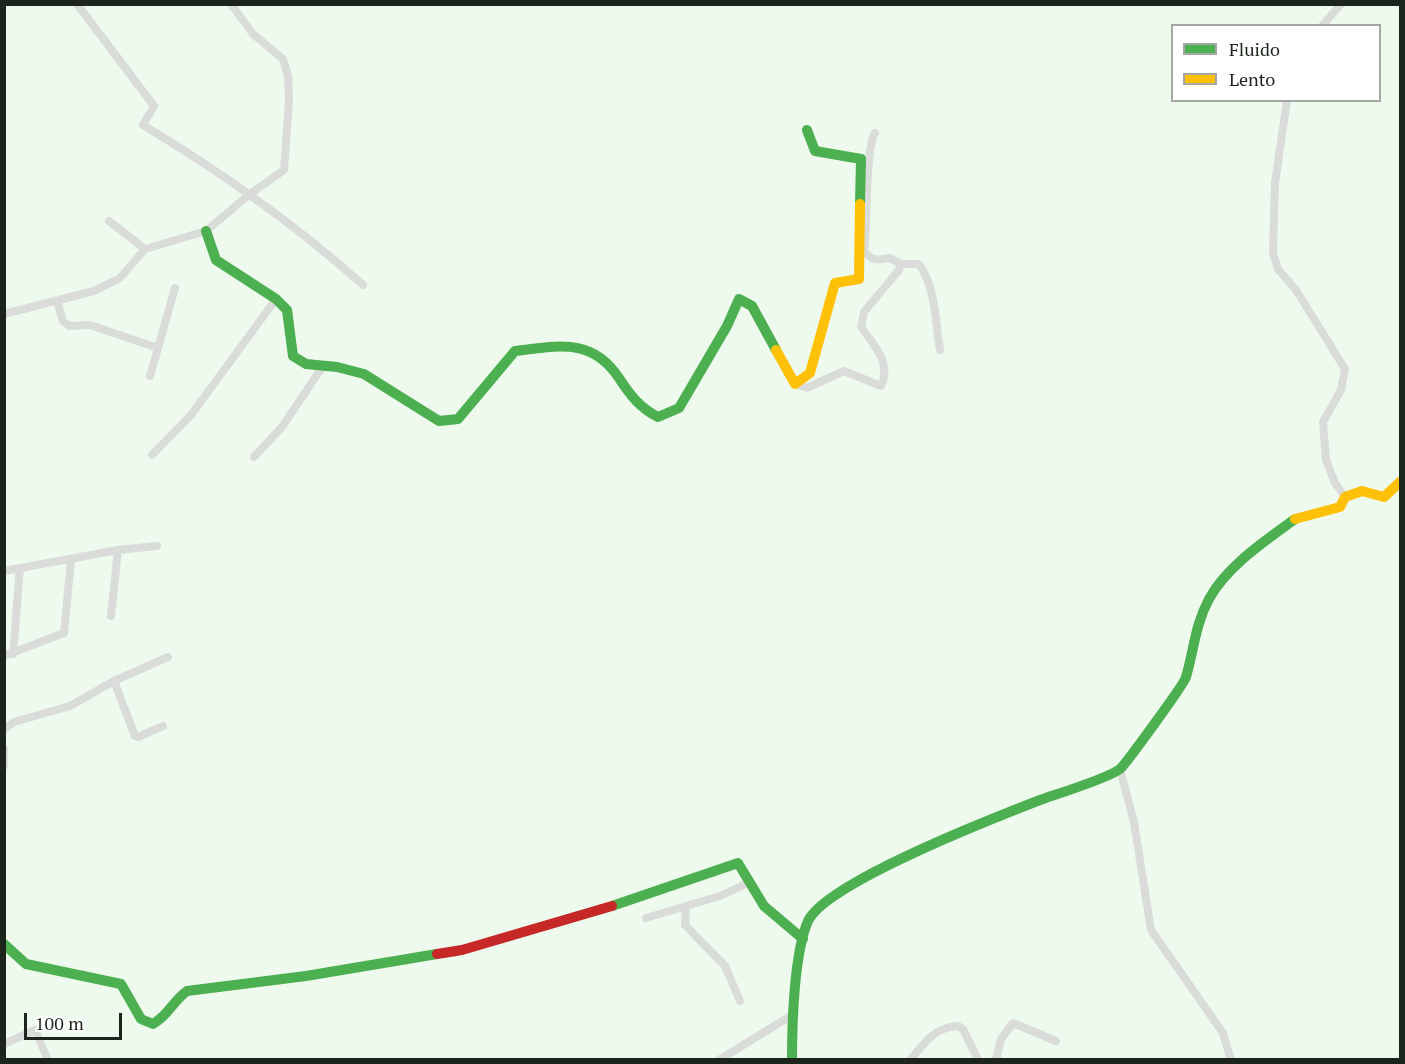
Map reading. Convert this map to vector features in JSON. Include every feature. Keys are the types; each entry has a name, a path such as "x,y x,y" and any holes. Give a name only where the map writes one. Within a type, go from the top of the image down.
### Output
{"street":[{"path":"77,4 154,106 143,125 250,194 318,245 363,285"},
{"path":"4,314 94,291 120,278 145,249 206,231 250,194 284,170 288,76 283,59 249,30 231,4"},
{"path":"1324,24 1341,4"},
{"path":"1287,102 1275,183 1273,252 1278,269 1296,290 1344,369 1341,390 1323,422 1326,460 1335,483 1346,496"},
{"path":"795,384 810,373 835,283 859,279 861,159 815,151 807,130"},
{"path":"875,133 870,157 868,228 864,251 868,257 877,261 890,258 901,264 919,264 926,274 932,294 940,350"},
{"path":"109,221 145,249"},
{"path":"206,231 216,260 276,299 286,310 292,356 306,364 364,374 439,421 458,419 515,351 588,349 609,360 619,380 647,414 658,417 679,408 727,326 739,299 752,306 795,384 807,388 844,371 881,386 886,377 882,356 861,327 864,312 899,270 901,264"},
{"path":"150,376 175,288"},
{"path":"152,455 203,400 276,299"},
{"path":"57,301 63,321 69,326 90,325 158,348"},
{"path":"254,457 282,427 323,366"},
{"path":"792,1059 792,1016 803,939 809,919 830,898 878,871 971,827 1120,770 1186,679 1192,642 1209,598 1234,568 1266,540 1300,516 1340,507 1346,496 1362,491 1384,497 1401,482"},
{"path":"4,571 118,550 157,546"},
{"path":"111,615 118,550"},
{"path":"9,655 43,639 64,633 71,559"},
{"path":"9,655 20,568"},
{"path":"4,730 14,722 70,706 114,681 168,657"},
{"path":"114,681 135,736 138,737 163,726"},
{"path":"4,749 4,766"},
{"path":"1120,770 1134,822 1151,930 1223,1033 1231,1059"},
{"path":"4,944 26,964 121,984 141,1019 153,1024 168,1015 173,1001 187,991 306,976 462,950 620,904 738,863 764,906 803,939"},
{"path":"646,918 750,882"},
{"path":"685,925 686,906"},
{"path":"670,910 725,966 740,1001"},
{"path":"719,1059 792,1016"},
{"path":"996,1059 1001,1039 1013,1023 1056,1041"},
{"path":"910,1059 926,1038 954,1026 963,1029 978,1059"},
{"path":"4,1044 35,1030 48,1059"}],"traffic: fast":[{"path":"807,130 815,151 861,159 860,204"},
{"path":"206,231 216,260 276,299 287,310 293,356 306,364 337,367 364,374 439,421 458,419 515,351 546,347 573,347 597,356 609,365 636,400 658,417 679,408 727,326 739,299 752,306 776,350"},
{"path":"792,1060 793,1009 803,935 808,921 821,906 846,888 914,853 1120,769 1183,683 1201,618 1217,587 1236,565 1295,519"},
{"path":"612,906 738,863 764,906 803,939"},
{"path":"4,944 26,964 121,984 141,1019 153,1024 163,1017 187,991 306,976 437,954"}],"traffic: slow":[{"path":"776,350 795,384 810,373 835,283 859,279 860,204"},
{"path":"1295,519 1340,507 1345,497 1362,491 1384,497 1400,482"}],"traffic: jam":[{"path":"437,954 462,950 612,906"}]}
